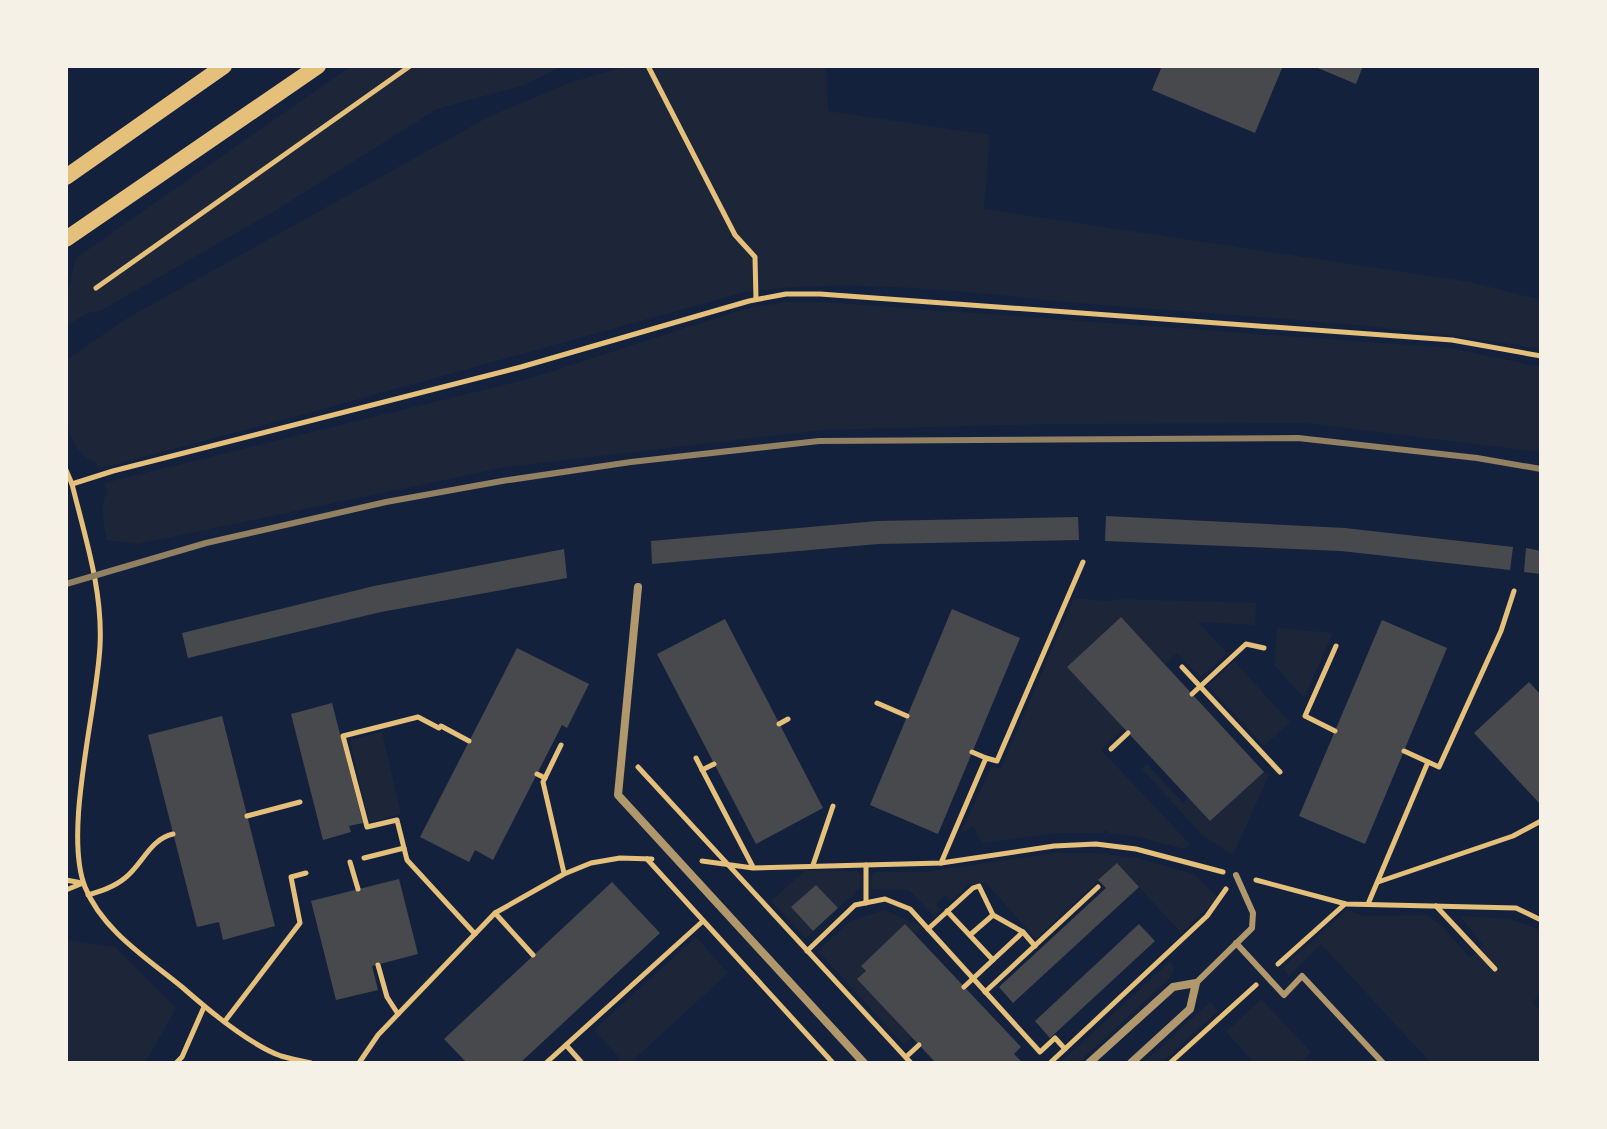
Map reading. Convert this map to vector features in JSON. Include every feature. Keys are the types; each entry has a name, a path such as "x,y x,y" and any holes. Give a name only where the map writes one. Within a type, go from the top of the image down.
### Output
{"main road":[{"path":"66,177 224,66"},
{"path":"66,239 318,66"}],"street":[{"path":"638,587 618,795 864,1063"},
{"path":"1089,1063 1173,987 1196,983 1190,1009 1131,1063"}],"lane":[{"path":"1196,983 1252,928 1253,913 1236,875"},
{"path":"1236,943 1284,995 1302,976 1383,1063"}],"path":[{"path":"96,288 410,66"},
{"path":"648,66 735,235 755,257 756,299"},
{"path":"72,484 521,367 756,299 786,294 1452,340 1541,356"},
{"path":"66,470 72,484 99,603 100,631 80,796 78,854 83,883 88,895 121,936 205,1006 266,1049 311,1063"},
{"path":"972,752 997,761 1083,562"},
{"path":"1404,751 1439,767 1501,631 1514,591"},
{"path":"1192,694 1246,644 1264,648"},
{"path":"1335,731 1305,716 1336,646"},
{"path":"1182,667 1280,772"},
{"path":"877,703 907,716"},
{"path":"469,741 418,717 343,736 367,827 397,820 407,860 475,934"},
{"path":"779,724 788,719"},
{"path":"1111,749 1128,733"},
{"path":"561,745 543,782 564,874"},
{"path":"696,758 753,868"},
{"path":"941,863 986,758"},
{"path":"635,761 911,1063"},
{"path":"1368,904 1428,762"},
{"path":"702,770 714,764"},
{"path":"537,774 545,778"},
{"path":"247,816 300,802"},
{"path":"813,865 833,806"},
{"path":"1378,882 1513,836 1541,821"},
{"path":"88,895 128,877 158,840 173,834"},
{"path":"359,1063 378,1035 495,913 564,874 591,863 620,858 675,858 753,868 941,863 1054,846 1096,844 1136,849 1346,904 1516,908 1541,920"},
{"path":"364,858 404,848"},
{"path":"646,859 833,1063"},
{"path":"350,862 358,889"},
{"path":"866,865 866,903"},
{"path":"225,1021 300,923 291,877 306,873"},
{"path":"1050,1063 1207,916 1236,875"},
{"path":"66,880 83,883"},
{"path":"66,890 83,883"},
{"path":"928,929 979,886 993,915 1023,932 1035,946"},
{"path":"985,992 1098,887"},
{"path":"807,951 855,905 885,899 910,909 1040,1052 1055,1038 1065,1049"},
{"path":"1435,906 1495,969"},
{"path":"947,911 993,960"},
{"path":"495,913 533,955"},
{"path":"970,935 993,915"},
{"path":"546,1063 703,921"},
{"path":"964,987 1023,932"},
{"path":"378,965 387,997 398,1014"},
{"path":"176,1063 182,1057 205,1006"},
{"path":"566,1045 582,1063"},
{"path":"906,1057 919,1045"}],"shaded area":[{"path":"351,66 562,66 524,85 437,109 273,212 100,311 88,313 66,326 66,299 76,258"},
{"path":"627,66 826,66 828,111 990,135 984,209 1470,282 1541,300 1541,349 1377,327 967,292 878,286 789,288 745,292 98,469 96,463 75,445 66,419 66,360 126,319 490,116 569,83"},
{"path":"785,302 822,302 1450,348 1541,367 1541,452 1305,423 1051,424 822,430 506,467 138,544 107,540 103,516 107,492 104,483 528,379 744,309"},
{"path":"1074,598 1256,603 1255,625 1198,622 1227,653 1200,678 1177,653 1165,664 1121,617 1067,667 1124,728 1101,750 1190,844 1184,849 1106,830 1103,833 1057,833 982,843 973,827 960,833 992,766 1001,769"},
{"path":"1277,628 1333,633 1304,698 1274,665"},
{"path":"1234,661 1290,722 1264,746 1208,686"},
{"path":"382,732 401,814 369,822 350,740"},
{"path":"1147,764 1183,803 1189,798 1210,821 1264,772 1269,775 1233,855 1201,834 1142,769"},
{"path":"1054,853 1095,853 1137,858 1194,874 1219,898 1181,933 1117,863 1036,939 986,883 968,885 951,901 945,895 936,904 941,910 934,916 909,890 870,889 871,876 875,872 925,872"},
{"path":"806,870 857,871 862,875 860,888 838,908 816,885 791,907 813,931 806,938 771,901"},
{"path":"885,910 923,927 915,935 905,925 861,965 912,1037 903,1044 818,951 850,921"},
{"path":"1347,910 1364,916 1427,915 1441,925 1470,958 1483,945 1460,916 1509,919 1541,930 1541,993 1532,1002 1541,1012 1541,1063 1431,1063 1321,944 1289,976 1283,969 1290,961"},
{"path":"696,937 728,973 630,1063 616,1063 620,1058 594,1030"},
{"path":"66,940 115,947 176,1008 145,1063 66,1063"},
{"path":"1170,961 1174,969 1170,978 1078,1063 1060,1063"},
{"path":"1261,999 1311,1052 1300,1063 1254,1063 1226,1032"},
{"path":"1210,1002 1218,1011 1161,1063 1143,1063"}],"building":[{"path":"1162,66 1283,66 1255,133 1152,90"},
{"path":"1313,66 1363,66 1356,84"},
{"path":"1106,516 1345,528 1513,547 1510,570 1341,551 1105,541"},
{"path":"1078,517 1079,540 878,544 652,564 651,541 877,521"},
{"path":"1526,548 1541,551 1541,574 1524,572"},
{"path":"564,549 567,578 381,612 188,658 182,633 374,586"},
{"path":"952,609 1020,638 938,834 870,805"},
{"path":"1121,617 1264,772 1210,821 1067,667"},
{"path":"725,619 823,808 756,844 657,654"},
{"path":"1382,620 1447,648 1365,844 1299,816"},
{"path":"517,648 589,684 567,728 562,725 493,860 475,850 469,862 420,837"},
{"path":"1529,682 1541,695 1541,805 1474,733"},
{"path":"332,703 363,823 349,826 351,832 323,840 291,714"},
{"path":"222,716 275,926 223,940 219,922 197,927 148,735"},
{"path":"1117,863 1139,887 1013,1003 999,987 1106,888 1098,880"},
{"path":"399,879 418,954 372,966 378,990 336,1000 311,901"},
{"path":"612,882 660,933 520,1063 467,1063 444,1039"},
{"path":"816,885 838,908 813,931 791,907"},
{"path":"905,924 1021,1047 1014,1054 1023,1063 936,1063 857,979 866,971 861,966"},
{"path":"1139,924 1155,941 1050,1038 1035,1021"}],"railway":[{"path":"66,584 206,543 386,502 631,462 819,441 1298,438 1477,458 1541,469"}]}
